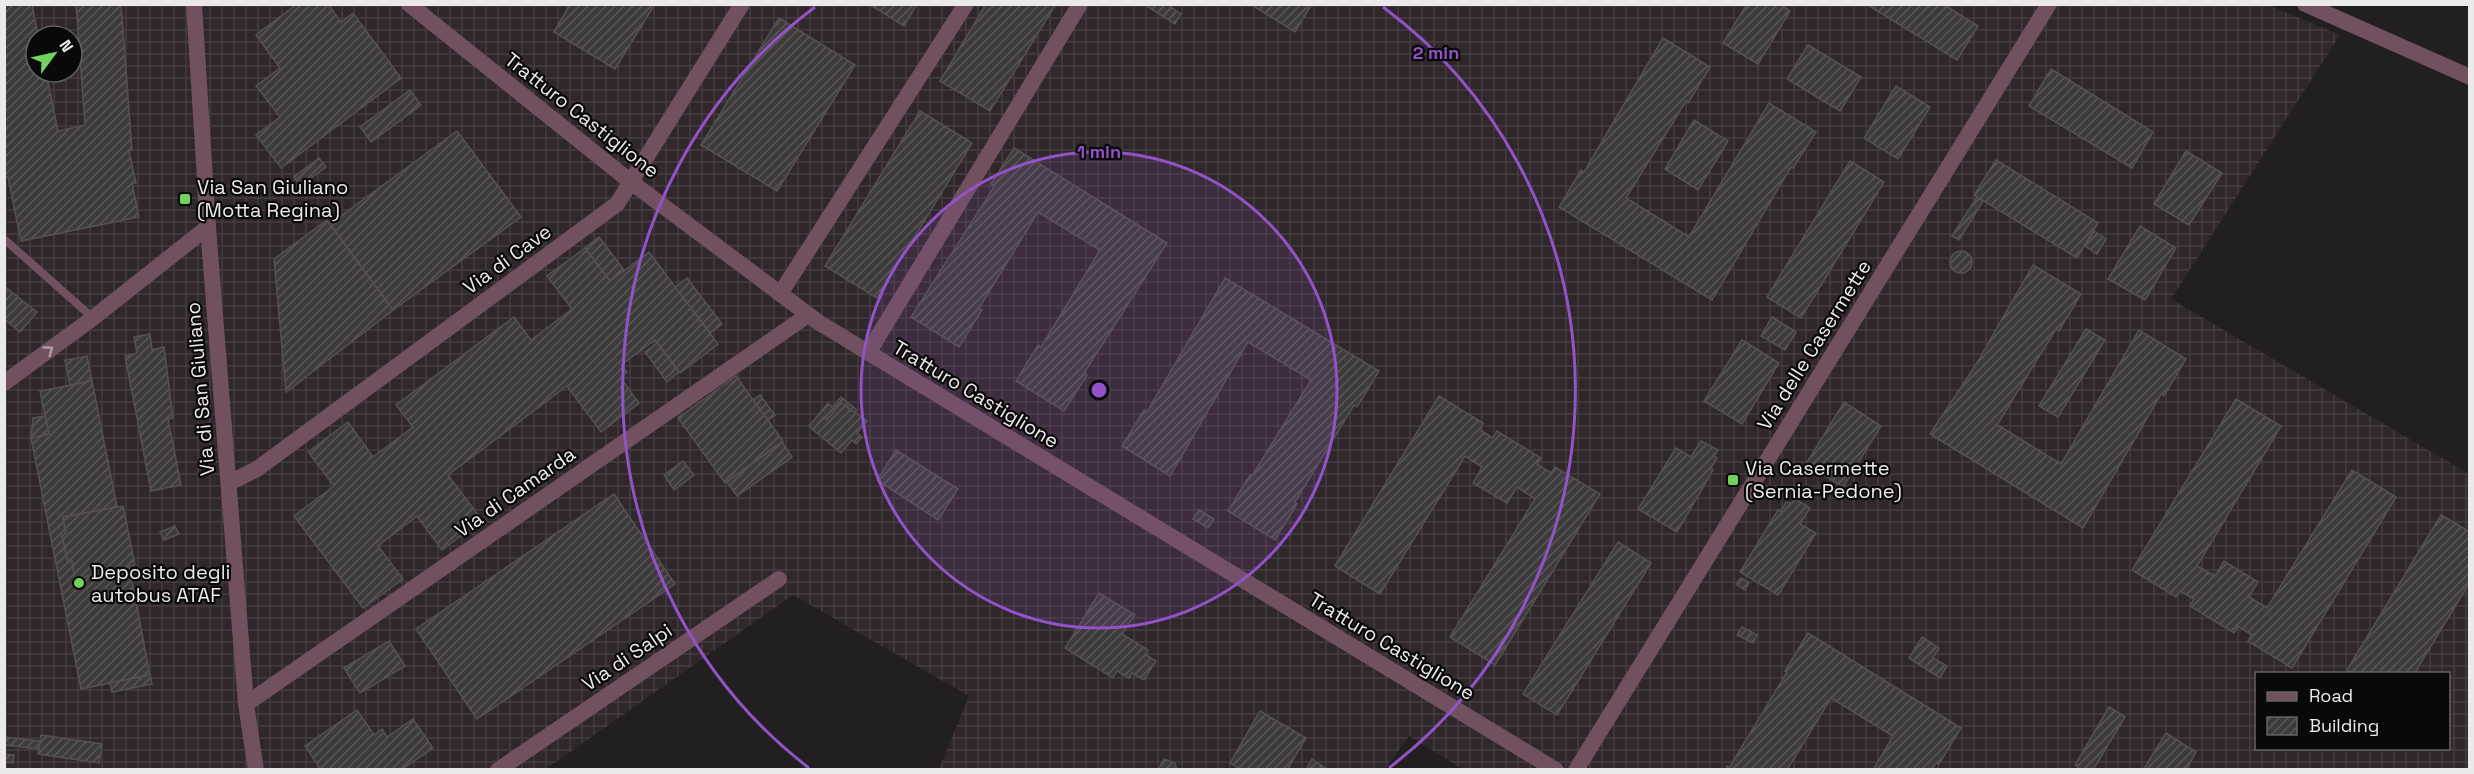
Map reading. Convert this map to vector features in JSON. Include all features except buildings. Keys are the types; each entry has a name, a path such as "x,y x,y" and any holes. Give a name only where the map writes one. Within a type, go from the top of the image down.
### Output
{"street":[{"name":"Via di San Giuliano","path":"194,4 208,227 246,704 256,770"},
{"name":"Tratturo Castiglione","path":"409,4 631,182 808,315 1556,770"},
{"name":"Via di Cave","path":"229,483 257,469 617,204 742,4"},
{"path":"780,294 966,4"},
{"path":"868,353 1080,4"},
{"name":"Via delle Casermette","path":"1576,770 2049,4"},
{"path":"2305,4 2469,77"},
{"path":"4,383 93,318 208,227"},
{"name":"Via di Camarda","path":"246,704 808,315"},
{"name":"Via di Salpi","path":"498,770 779,579"}],"lane":[{"path":"4,238 93,318"}],"shaded area":[{"path":"5,5 2268,5 2340,35 2171,299 2469,474 2469,769 1464,770 1409,736 1385,769 939,769 969,696 793,595 546,769 5,770"}],"place":[{"name":"Via San Giuliano (Motta Regina)","path":"185,199"},
{"name":"Via Casermette (Sernia-Pedone)","path":"1733,480"},
{"name":"Deposito degli autobus ATAF","path":"79,583"}]}
